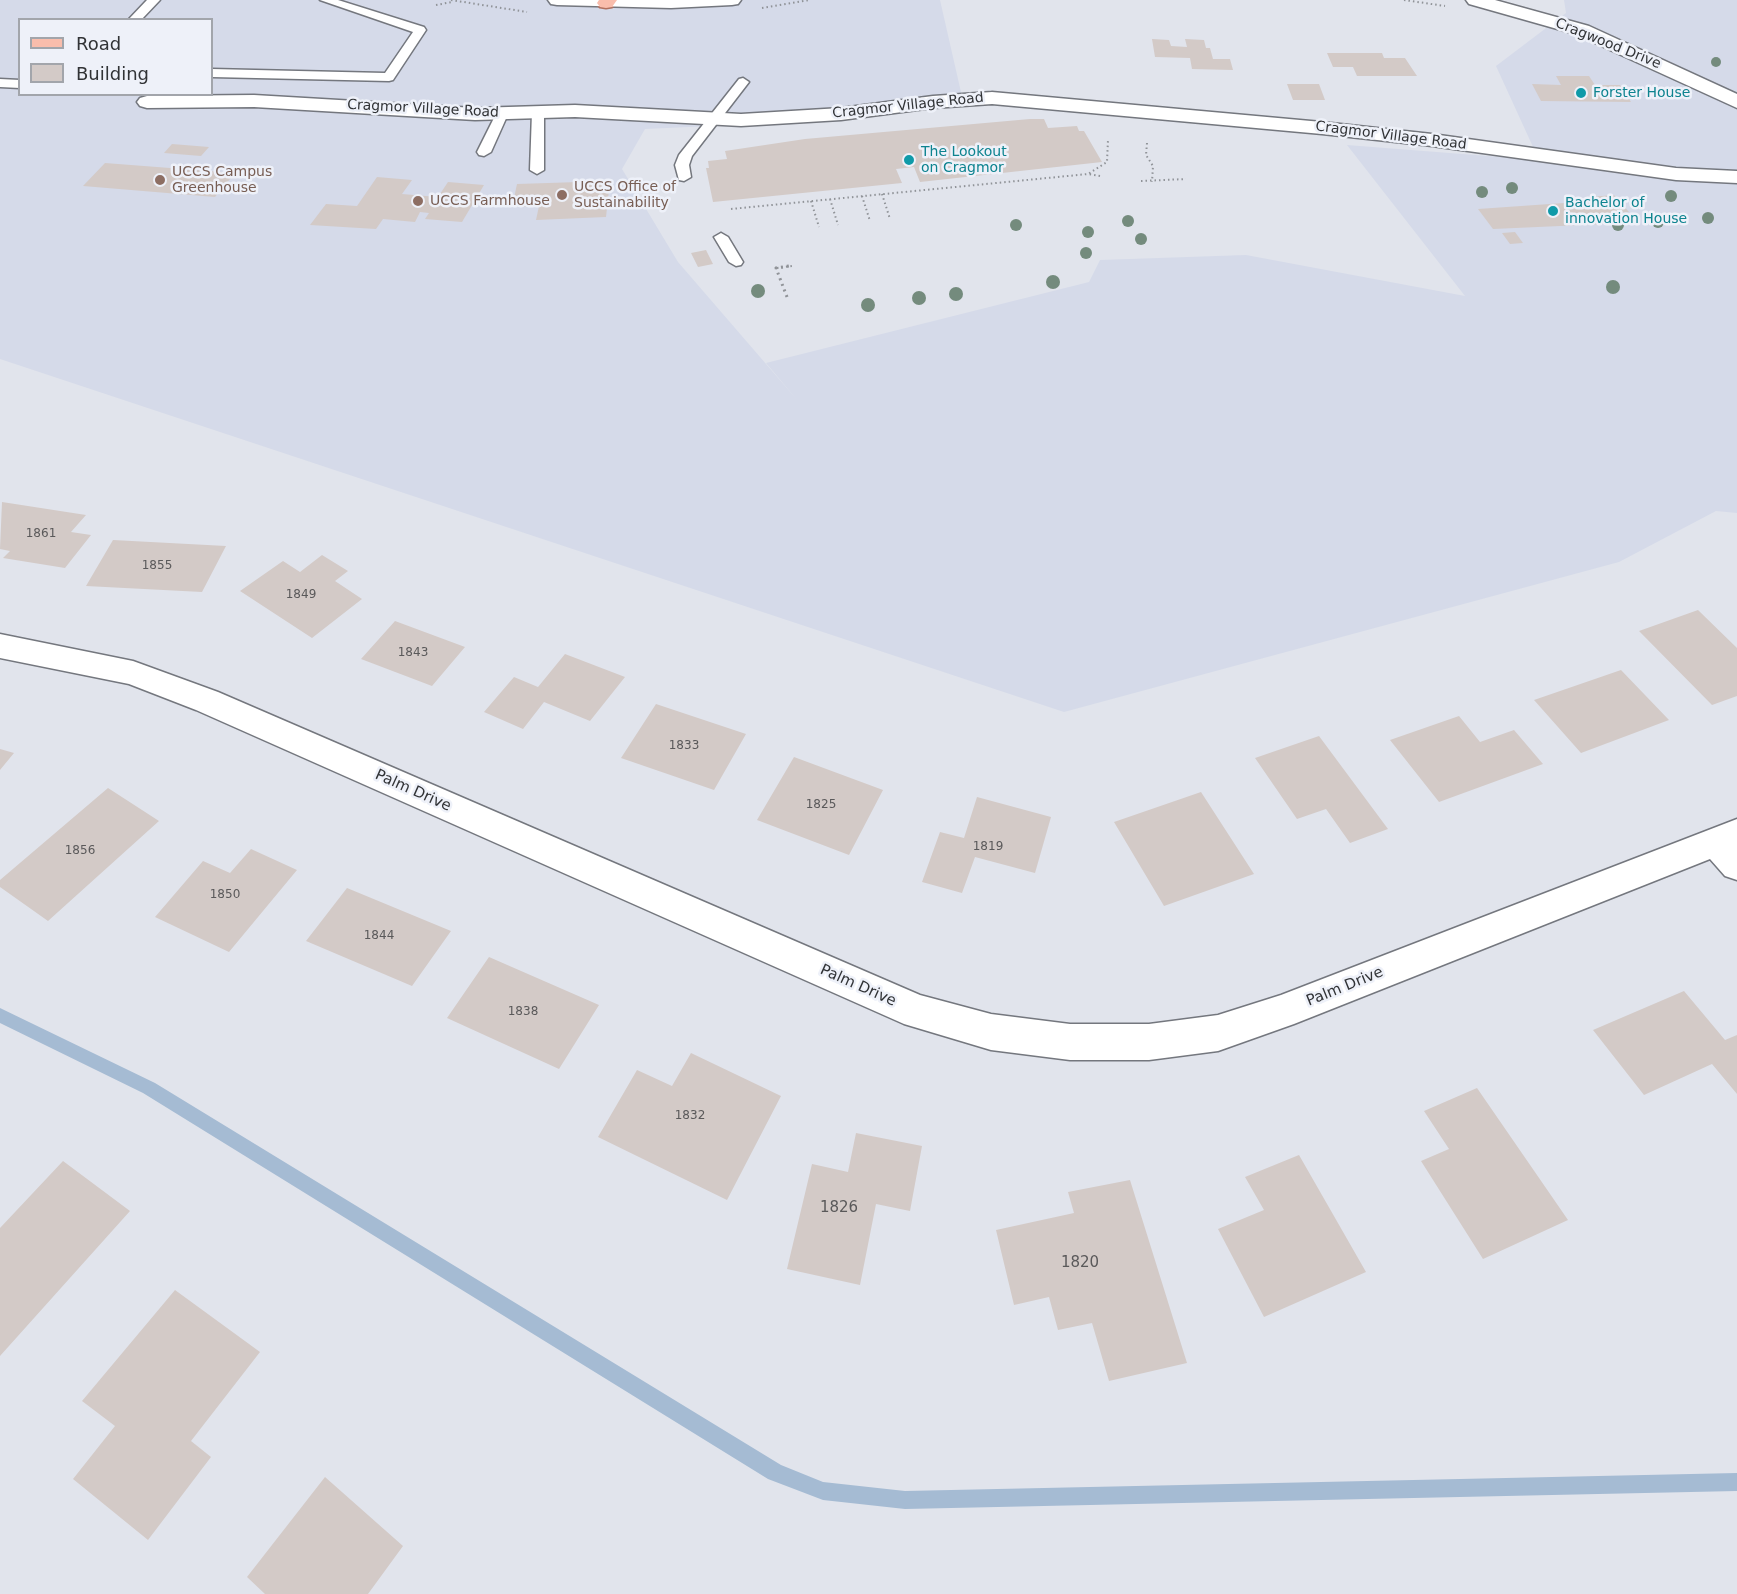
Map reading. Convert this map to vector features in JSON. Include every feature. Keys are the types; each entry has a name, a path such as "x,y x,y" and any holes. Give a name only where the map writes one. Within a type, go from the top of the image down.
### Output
{"street":[{"path":"557,0 732,0"},
{"name":"Cragwood Drive","path":"1475,0 1582,30 1737,102"},
{"name":"Cragmor Village Road","path":"147,102 254,101 326,104 399,111 502,114 574,111 741,120 841,114 933,102 992,98 1028,99 1131,112 1220,118 1432,140 1676,174 1737,177"},
{"name":"Palm Drive","path":"0,646 133,673 207,701 917,1011 991,1032 1070,1042 1149,1042 1218,1033 1281,1012 1730,846"}],"lane":[{"path":"136,18 153,0"},
{"path":"213,73 389,77 420,30 326,0"},
{"path":"684,177 682,165 686,155 743,82"},
{"path":"0,83 18,84"},
{"path":"537,170 538,112"},
{"path":"484,152 502,114"},
{"path":"721,237 736,262"}],"path":[{"path":"443,4 456,1"},
{"path":"1088,174 1107,162 1107,133"},
{"path":"730,209 1088,174 1100,176"},
{"path":"1141,181 1186,179"},
{"path":"882,194 890,219"},
{"path":"862,196 870,221"},
{"path":"830,199 838,225"},
{"path":"811,201 819,227"},
{"path":"787,297 776,268 792,266"}],"shaded area":[{"path":"0,0 940,0 963,101 821,121 645,129 622,169 678,262 798,401 766,363 1089,282 1100,260 1246,255 1465,296 1347,145 1539,160 1496,66 1566,13 1564,0 1737,0 1737,513 1716,511 1619,562 1064,712 0,359"}],"building":[{"path":"1152,39 1169,40 1171,46 1187,47 1185,39 1204,40 1206,48 1210,48 1213,59 1230,59 1233,70 1192,69 1190,58 1155,57"},
{"path":"1327,53 1382,53 1384,58 1405,58 1417,76 1357,76 1353,67 1333,67"},
{"name":"Forster House","path":"1556,76 1589,76 1595,85 1620,85 1631,102 1541,101 1532,84 1561,85"},
{"path":"1287,84 1319,84 1325,100 1293,100"},
{"name":"The Lookout on Cragmor","path":"1044,119 1048,128 1077,126 1079,131 1084,131 1102,162 920,182 914,167 896,169 902,183 713,202 706,168 709,168 708,161 727,159 725,151 805,139"},
{"path":"172,144 209,147 201,156 164,153"},
{"name":"UCCS Campus Greenhouse","path":"105,163 235,173 215,197 83,186"},
{"name":"UCCS Farmhouse","path":"377,177 412,180 402,194 438,197 448,182 484,185 462,222 425,219 429,213 420,212 415,222 383,219 376,229 310,225 326,204 357,206"},
{"name":"UCCS Office of Sustainability","path":"610,181 606,217 536,220 539,206 512,207 517,184"},
{"name":"Bachelor of innovation House","path":"1614,195 1629,212 1596,214 1605,224 1493,229 1478,209 1593,201 1590,197"},
{"path":"1515,232 1523,243 1510,244 1502,233"},
{"path":"706,250 713,264 698,267 691,253"},
{"path":"2,502 86,515 71,532 91,535 65,568 3,558 10,551 0,549"},
{"path":"113,540 226,546 202,592 86,586"},
{"path":"322,555 348,571 335,581 362,599 312,638 240,591 283,561 300,572"},
{"path":"1698,610 1737,648 1737,696 1712,705 1639,631"},
{"path":"395,621 465,647 432,686 361,659"},
{"path":"565,654 625,677 590,721 544,702 523,729 484,712 514,677 538,687"},
{"path":"1621,670 1669,720 1581,753 1534,700"},
{"path":"656,704 746,734 714,790 621,758"},
{"path":"1459,716 1480,742 1514,730 1543,764 1439,802 1390,740"},
{"path":"1319,736 1388,829 1350,843 1326,809 1297,819 1255,758"},
{"path":"0,749 14,753 0,770"},
{"path":"794,757 883,790 849,855 757,820"},
{"path":"108,788 159,821 48,921 0,887 0,880"},
{"path":"1201,792 1254,874 1164,906 1114,822"},
{"path":"977,797 1051,817 1035,873 975,857 962,893 922,882 940,832 964,838"},
{"path":"251,849 297,870 229,952 155,917 203,861 230,873"},
{"path":"347,888 451,931 412,986 306,941"},
{"path":"489,957 599,1005 559,1069 447,1018"},
{"path":"1684,991 1725,1040 1737,1035 1737,1094 1712,1064 1644,1095 1593,1030"},
{"path":"691,1053 781,1096 727,1200 598,1137 637,1070 672,1086"},
{"path":"1477,1088 1568,1220 1483,1259 1421,1161 1449,1149 1424,1111"},
{"path":"856,1133 922,1146 910,1211 876,1204 860,1285 787,1269 812,1164 848,1172"},
{"path":"1299,1155 1366,1272 1264,1317 1218,1229 1264,1210 1245,1177"},
{"path":"63,1161 130,1211 0,1356 0,1228"},
{"path":"1130,1180 1187,1363 1109,1381 1092,1323 1058,1330 1049,1297 1014,1305 996,1230 1074,1213 1068,1192"},
{"path":"175,1290 260,1352 191,1441 211,1457 148,1540 73,1479 115,1426 82,1401"},
{"path":"325,1477 403,1546 368,1594 265,1594 247,1577"}],"waterway":[{"path":"0,1015 149,1088 775,1472 823,1491 905,1500 1737,1482"}],"place":[{"name":"Forster House","path":"1581,93"},
{"name":"The Lookout on Cragmor","path":"909,160"},
{"name":"UCCS Campus Greenhouse","path":"160,180"},
{"name":"UCCS Office of Sustainability","path":"562,195"},
{"name":"UCCS Farmhouse","path":"418,201"},
{"name":"Bachelor of innovation House","path":"1553,211"}]}
